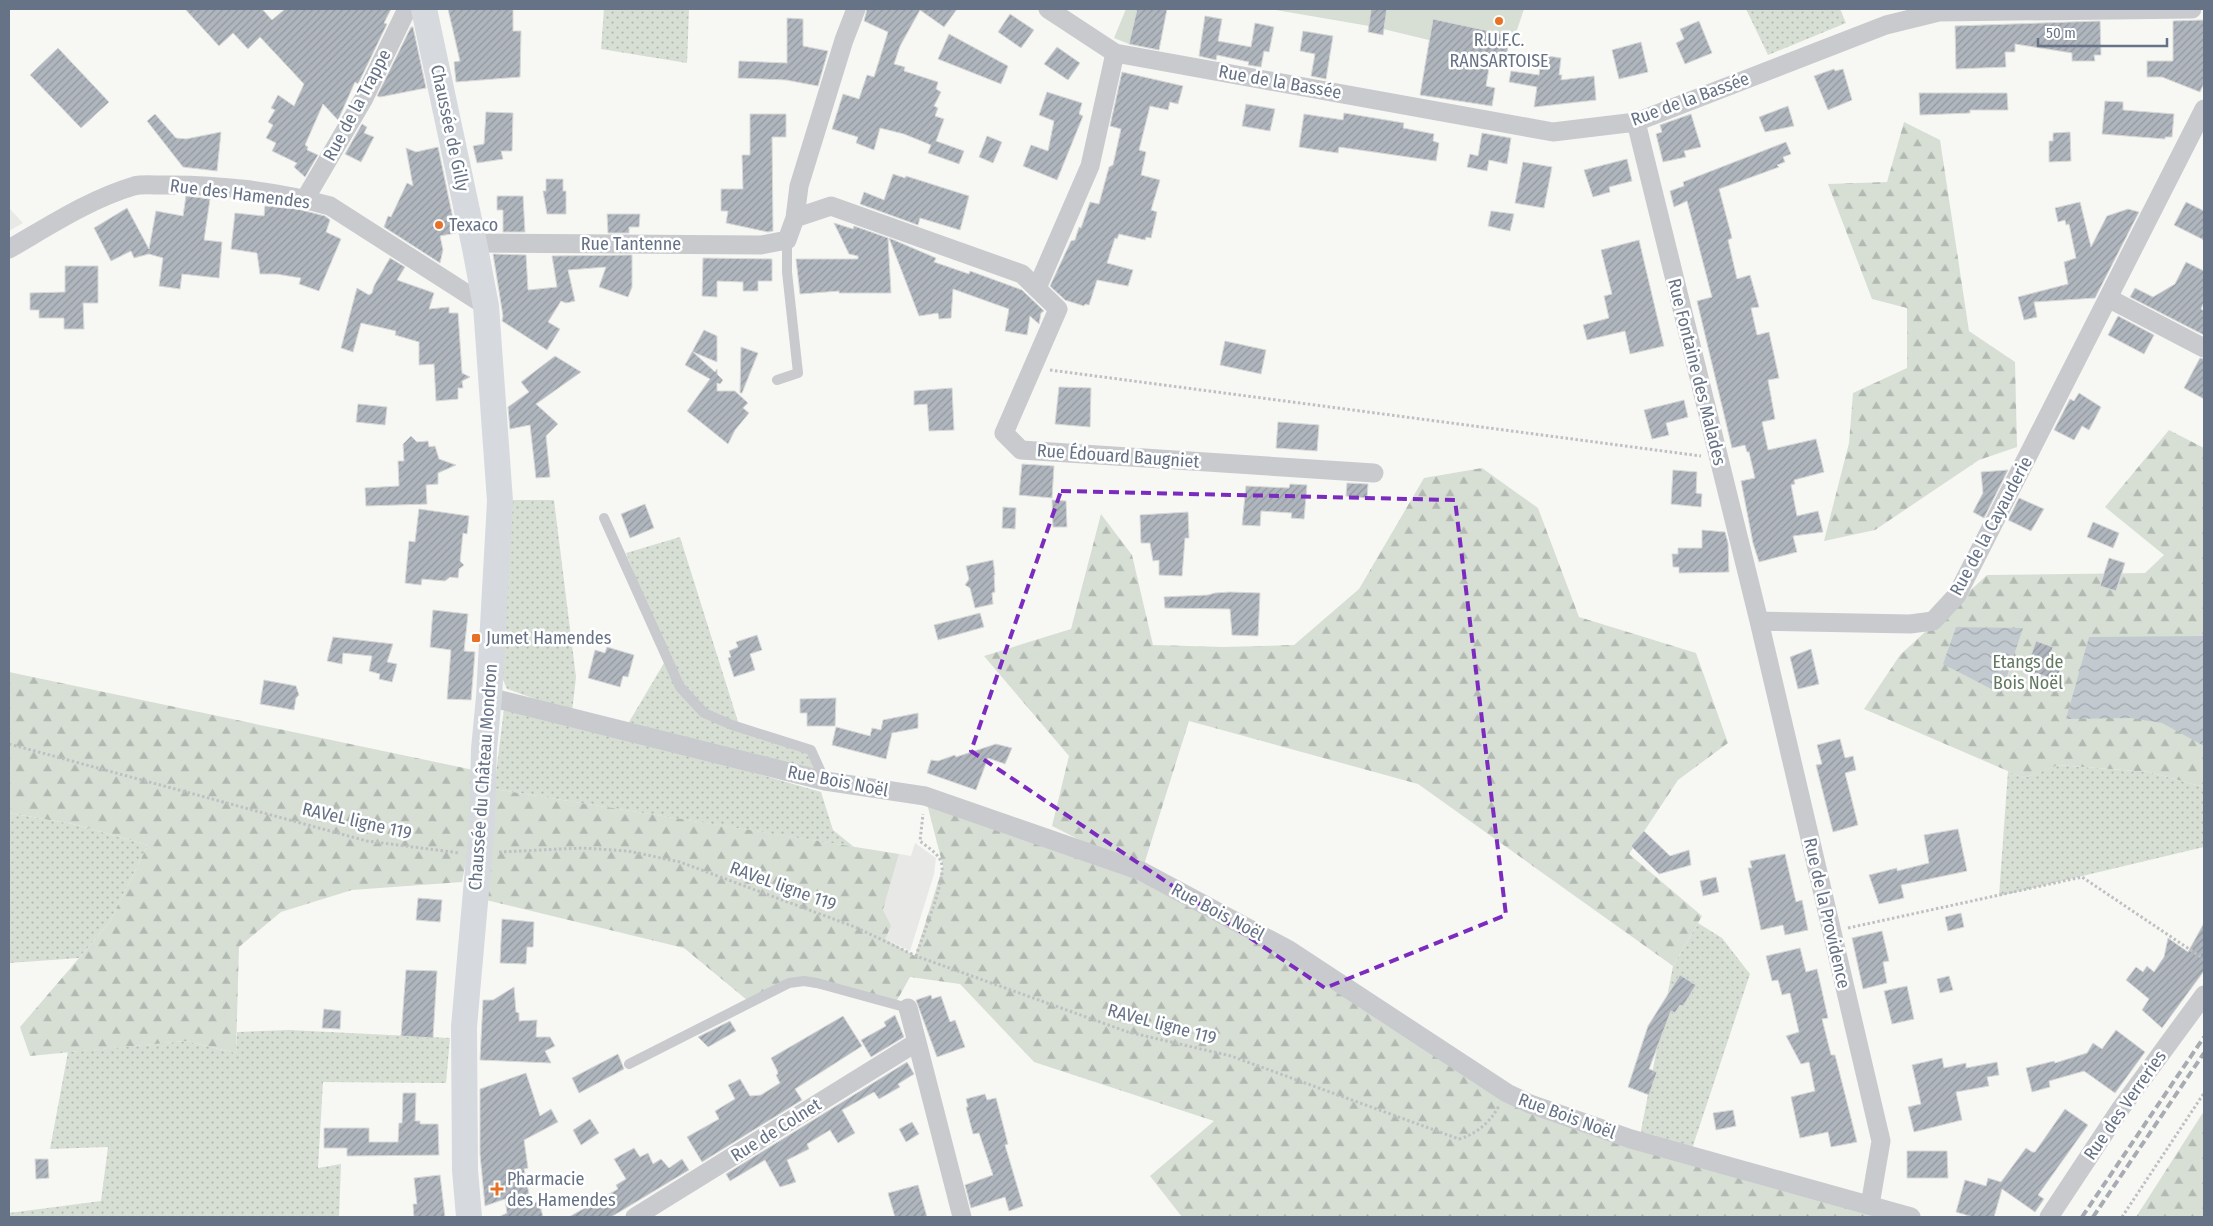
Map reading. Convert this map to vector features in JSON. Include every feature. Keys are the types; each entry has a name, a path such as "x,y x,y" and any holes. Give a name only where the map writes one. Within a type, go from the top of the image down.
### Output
{"main road":[{"name":"Chaussée de Gilly","path":"424,9 486,306"},
{"name":"Chaussée du Château Mondron","path":"469,1217 465,1170 464,1026 482,823 484,748 500,501 486,306"}],"street":[{"name":"Rue de la Trappe","path":"305,199 363,100 407,9"},
{"path":"787,240 796,218 799,186 844,40 856,9"},
{"name":"Rue de la Bassée","path":"1048,9 1115,53 1553,132 1636,122 1886,25 1939,12 2192,9"},
{"path":"1037,288 1090,166 1115,53"},
{"name":"Rue de la Cayauderie","path":"1759,621 1910,624 1933,621 1957,596 2204,109"},
{"name":"Rue Fontaine des Malades","path":"1636,122 1759,621"},
{"name":"Rue des Hamendes","path":"9,248 92,203 136,185 186,184 305,199 330,206 486,306"},
{"name":"Rue Édouard Baugniet","path":"796,218 831,206 1022,274 1058,309 1004,433 1021,450 1374,473"},
{"name":"Rue Tantenne","path":"474,243 761,245 787,240"},
{"path":"2108,298 2204,348"},
{"name":"Rue de la Providence","path":"1759,621 1881,1141 1870,1205"},
{"name":"Rue Bois Noël","path":"488,697 825,781 925,796 1142,871 1289,950 1507,1093 1530,1104 1630,1139 1911,1217"},
{"name":"Rue des Verreries","path":"2049,1217 2121,1108 2204,995"},
{"path":"908,1008 962,1217"},
{"name":"Rue de Colnet","path":"635,1217 917,1042"}],"lane":[{"path":"778,380 798,373 787,272 787,240"},
{"path":"604,518 680,687 704,713 732,725 810,750 825,781"},
{"path":"629,1064 792,983 804,981 817,983 908,1008"}],"path":[{"path":"1032,368 1719,458"},
{"name":"RAVeL ligne 119","path":"9,744 367,841 461,853"},
{"path":"916,956 939,885 942,866 938,855 920,841 925,796"},
{"name":"RAVeL ligne 119","path":"490,853 582,848 628,851 680,862 854,928 916,956 1128,1032 1231,1056 1459,1139 1471,1135 1492,1118 1507,1093"},
{"path":"1832,932 2082,878 2204,959"},
{"path":"2122,1217 2204,1093"}],"highlighted area":[{"path":"1061,491 1455,500 1506,915 1325,988 971,751"}],"shaded area":[{"path":"9,208 23,223 9,231"},
{"path":"915,843 936,858 934,874 910,951 885,939 883,910 899,854 911,856"}],"green space":[{"path":"604,9 689,9 687,63 601,49"},
{"path":"1126,9 1137,9 1129,44 1114,38"},
{"path":"1270,9 1524,9 1516,33 1499,63 1433,41 1375,27"},
{"path":"1746,9 1840,9 1846,23 1768,55"},
{"path":"1904,122 1940,140 1969,331 2015,362 2017,447 1979,460 1875,530 1824,541 1849,443 1853,393 1907,368 1907,308 1872,299 1828,184 1887,182"},
{"name":"Etangs de Bois Noël","path":"2169,430 2204,448 2204,787 2149,772 2058,765 2024,778 1864,709 1900,655 1987,575 2145,573 2164,555 2105,507"},
{"path":"1482,468 1538,508 1579,617 1696,653 1728,743 1678,780 1629,854 1702,916 1673,966 1418,784 1189,721 1142,871 1507,1093 1905,1217 1182,1217 1150,1176 1214,1121 1034,1062 960,984 910,977 895,1004 792,983 747,1000 684,948 482,899 494,789 899,854 883,910 891,926 885,939 915,956 943,866 925,796 1136,868 1052,826 1069,756 984,656 1071,629 1101,514 1132,555 1153,645 1224,647 1294,645 1359,589 1424,478"},
{"path":"504,500 554,500 576,677 572,712 507,689 500,673"},
{"path":"680,537 740,728 811,750 825,781 626,727 667,658 626,553"},
{"path":"9,672 483,772 462,882 352,890 281,912 239,947 236,1053 186,1041 30,1056 20,1027 109,923 148,845 73,824 9,813"},
{"path":"505,701 821,792 833,830 854,847 494,789"},
{"path":"2057,765 2149,772 2204,787 2204,847 1999,896 2008,771 2024,778"},
{"path":"9,813 73,824 148,845 109,923 79,958 9,963"},
{"path":"1698,923 1722,938 1750,974 1690,1155 1638,1146 1673,966"},
{"path":"289,1030 450,1038 446,1083 323,1082 318,1168 341,1164 339,1217 9,1217 9,1213 101,1201 108,1147 50,1149 68,1052 186,1041 236,1053 237,1032"},
{"path":"2204,1111 2204,1217 2136,1217"}],"water":[{"path":"1956,627 2023,628 2001,694 1943,664"},
{"path":"2204,636 2204,746 2162,723 2130,718 2066,719 2089,637"}],"building":[{"path":"185,9 262,9 272,20 285,9 391,9 384,23 387,24 358,84 355,82 338,120 323,104 305,145 308,147 307,150 318,155 305,177 294,167 297,163 272,151 276,143 266,138 273,125 268,122 275,110 271,108 278,95 294,106 304,84 260,37 248,49 233,33 219,46"},
{"path":"448,9 513,9 513,31 521,31 520,77 456,82 454,62 460,61"},
{"path":"867,9 957,9 944,27 920,10 900,46 894,64 905,67 904,71 938,82 936,89 941,92 934,106 938,108 935,116 944,119 936,141 964,151 959,164 928,153 931,145 904,134 880,128 874,150 856,143 858,137 832,129 843,94 859,99 867,75 874,77 888,32 864,21"},
{"path":"1137,9 1167,9 1159,50 1129,44"},
{"path":"1371,9 1387,9 1383,35 1368,32"},
{"path":"1010,14 1034,30 1021,48 998,32"},
{"path":"1205,16 1222,19 1218,41 1251,47 1255,23 1274,27 1269,52 1264,51 1261,67 1248,65 1249,62 1217,55 1216,60 1199,56"},
{"path":"787,18 803,19 803,46 828,51 818,86 786,80 738,78 739,61 787,63"},
{"path":"1433,19 1503,34 1502,40 1509,42 1506,57 1491,55 1486,86 1495,88 1492,106 1420,95"},
{"path":"2204,20 2204,83 2200,92 2162,77 2147,77 2147,61 2173,61 2173,21"},
{"path":"1699,21 1712,53 1685,64 1676,43 1684,39 1680,29"},
{"path":"2100,21 2101,55 2094,55 2095,61 2072,61 2072,53 2015,44 2015,52 2005,52 2006,67 1956,69 1955,26"},
{"path":"411,27 413,27 426,88 377,96"},
{"path":"1303,31 1333,36 1326,79 1311,76 1315,54 1300,51"},
{"path":"949,34 1008,66 1001,84 938,59"},
{"path":"1641,42 1648,72 1619,79 1612,50"},
{"path":"1057,47 1080,63 1068,80 1044,64"},
{"path":"58,48 109,102 81,128 30,75"},
{"path":"1541,55 1561,58 1559,75 1562,75 1561,80 1594,76 1596,100 1534,107 1537,87 1509,82 1511,71 1539,75"},
{"path":"1834,69 1835,71 1843,69 1852,100 1828,110 1814,76"},
{"path":"1122,72 1183,86 1178,104 1170,102 1168,110 1150,106 1139,150 1146,152 1141,175 1160,180 1151,210 1157,212 1151,238 1146,237 1145,240 1119,234 1117,239 1115,238 1107,263 1133,270 1128,286 1097,280 1089,305 1085,304 1084,306 1065,300 1050,286 1071,241 1075,240 1079,227 1081,228 1090,202 1099,204 1109,167 1113,165 1121,129 1110,126"},
{"path":"1047,92 1082,103 1079,114 1083,116 1057,180 1023,166 1031,145 1048,151 1054,121 1039,115"},
{"path":"1919,93 2007,93 2008,110 1970,110 1970,113 1920,115"},
{"path":"2105,101 2123,102 2123,110 2174,114 2172,137 2165,137 2165,139 2102,134"},
{"path":"1246,104 1275,109 1270,131 1242,126"},
{"path":"1788,106 1794,126 1765,132 1759,117"},
{"path":"486,112 513,113 512,151 501,151 503,159 477,163 473,146 484,144"},
{"path":"1344,113 1404,123 1403,128 1434,134 1433,141 1439,143 1436,161 1339,147 1338,153 1299,147 1304,114 1343,120"},
{"path":"155,114 176,138 186,139 221,132 217,171 183,167 147,121"},
{"path":"750,114 786,114 786,137 772,137 773,231 768,232 726,223 728,211 721,211 721,189 743,189 742,155 750,155"},
{"path":"1691,114 1701,147 1684,151 1686,157 1663,162 1656,134 1662,132 1660,125"},
{"path":"362,124 367,127 364,133 374,137 361,162 345,154"},
{"path":"2070,132 2071,161 2049,162 2049,141 2053,141 2053,133"},
{"path":"1482,133 1511,138 1507,164 1489,160 1487,171 1467,167 1470,154 1478,156"},
{"path":"987,136 1002,142 993,163 979,157"},
{"path":"1786,142 1791,154 1783,157 1785,162 1777,165 1779,167 1719,189 1732,238 1728,240 1737,279 1750,275 1759,307 1751,308 1757,335 1769,332 1779,378 1768,380 1775,419 1762,422 1768,450 1816,439 1824,472 1794,480 1795,484 1791,485 1797,516 1818,511 1823,532 1793,536 1797,552 1759,562 1753,543 1741,481 1755,478 1749,452 1747,452 1745,445 1732,448 1697,301 1712,297 1687,201 1674,207 1670,191 1684,186 1683,182"},
{"path":"438,147 456,233 440,236 443,250 440,263 384,227 388,216 391,217 407,183 413,186 406,148 416,152"},
{"path":"1627,159 1632,181 1609,187 1610,192 1593,197 1584,170"},
{"path":"1523,162 1552,167 1544,208 1515,203"},
{"path":"893,174 905,178 906,176 969,196 960,230 920,218 918,225 860,204 864,192 884,200"},
{"path":"546,179 563,179 563,191 566,191 566,214 547,214 543,191 546,191"},
{"path":"186,196 210,199 204,240 222,242 219,278 182,274 180,289 159,286 163,258 149,254 134,258 131,251 111,261 94,228 127,208 149,249 156,211 183,216"},
{"path":"497,196 523,196 525,232 503,232 503,210 497,210"},
{"path":"2080,202 2091,247 2107,216 2128,209 2139,212 2095,298 2034,302 2037,317 2024,320 2018,297 2068,284 2064,262 2076,258 2069,224 2066,225 2065,220 2058,222 2055,208"},
{"path":"2186,202 2204,211 2204,240 2174,225"},
{"path":"265,206 297,209 325,216 330,220 326,232 341,239 319,291 299,284 301,278 276,274 260,274 257,253 231,249 235,213 264,216"},
{"path":"1491,211 1514,214 1510,231 1488,226"},
{"path":"607,214 640,214 639,227 629,227 629,233 608,233"},
{"path":"834,223 853,229 854,226 888,238 891,293 839,293 839,291 800,294 796,259 858,259 858,256 849,254"},
{"path":"889,238 936,258 934,262 969,274 970,271 1022,290 1044,311 1041,313 1039,324 1030,316 1027,335 1005,331 1009,309 953,289 951,318 939,319 938,313 919,316"},
{"path":"1639,240 1664,346 1630,354 1625,331 1587,340 1583,325 1609,318 1604,296 1612,294 1601,250"},
{"path":"493,254 526,255 528,290 557,287 552,256 632,255 632,287 628,297 599,287 606,267 568,270 575,301 566,303 561,301 548,322 560,329 547,350 502,321 503,316"},
{"path":"390,258 405,267 397,280 434,293 429,309 449,307 449,313 458,313 462,373 470,377 462,381 463,388 458,388 458,399 436,401 434,364 419,365 419,342 395,335 396,331 361,323 353,352 341,348 357,288 369,295 372,293"},
{"path":"703,258 772,259 772,281 758,281 758,291 743,291 743,282 717,281 717,297 702,296"},
{"path":"2186,262 2204,271 2204,302 2201,309 2204,311 2204,335 2130,297 2135,288 2153,297 2175,284"},
{"path":"65,266 98,266 98,303 83,303 84,329 64,329 64,318 39,318 39,310 30,310 30,293 65,292"},
{"path":"2118,316 2154,335 2144,354 2108,335"},
{"path":"704,330 717,336 717,362 693,352 715,372 717,369 717,374 723,380 720,384 717,383 717,391 735,391 748,403 743,408 749,413 735,430 728,444 687,411 710,379 685,365"},
{"path":"1225,341 1266,350 1261,374 1220,365"},
{"path":"741,347 758,353 742,393 740,393"},
{"path":"555,356 581,372 536,404 558,424 546,436 550,477 536,478 530,425 510,429 508,407 529,392 521,382"},
{"path":"2200,358 2204,359 2204,399 2184,388"},
{"path":"1059,387 1091,388 1090,427 1055,424"},
{"path":"952,388 954,430 929,431 927,404 914,405 914,391"},
{"path":"2079,393 2101,407 2089,430 2082,426 2074,440 2054,430 2070,399 2074,401"},
{"path":"1684,400 1688,417 1666,423 1669,435 1652,439 1644,410"},
{"path":"358,404 387,407 385,425 356,422"},
{"path":"1278,422 1319,425 1317,451 1276,448"},
{"path":"411,436 417,442 428,441 429,447 435,446 439,459 456,465 438,473 438,484 426,485 427,504 366,506 365,488 399,486 398,461 404,461 403,444"},
{"path":"1022,464 1054,466 1052,498 1019,495"},
{"path":"1673,470 1697,472 1696,493 1702,494 1701,507 1671,504"},
{"path":"2008,470 1984,518 1973,512 1983,493 1981,472"},
{"path":"1347,483 1368,484 1367,498 1346,496"},
{"path":"1290,484 1307,485 1304,519 1291,518 1292,513 1261,511 1260,526 1242,525 1246,486 1289,488"},
{"path":"2019,498 2044,509 2031,531 2008,520"},
{"path":"1052,500 1066,501 1067,527 1053,527"},
{"path":"645,504 654,528 630,538 621,514"},
{"path":"1003,507 1016,508 1015,529 1002,528"},
{"path":"419,509 469,516 467,534 463,533 460,561 464,565 459,569 458,578 450,577 445,581 422,579 421,585 405,583 409,541 415,542"},
{"path":"1188,512 1189,538 1185,538 1182,576 1159,575 1159,560 1153,561 1150,543 1141,543 1140,515"},
{"path":"2093,522 2119,533 2113,548 2087,537"},
{"path":"1702,530 1725,532 1728,543 1729,572 1679,573 1679,567 1673,567 1672,554 1678,554 1678,548 1702,548"},
{"path":"2109,558 2125,563 2116,591 2100,586"},
{"path":"993,560 995,592 992,593 993,604 975,608 970,588 965,585 969,579 966,566"},
{"path":"1230,592 1260,593 1258,636 1232,635 1230,609 1165,608 1164,597"},
{"path":"433,610 468,614 464,651 475,652 471,700 447,699 451,650 430,647"},
{"path":"980,613 984,627 938,640 934,625"},
{"path":"757,635 762,650 750,654 755,670 734,677 728,658 731,657 729,651 738,647 736,642"},
{"path":"333,637 393,644 387,662 397,664 392,682 379,679 380,674 369,671 372,656 343,653 342,664 327,661"},
{"path":"2036,641 2053,647 2051,653 2064,658 2057,680 2026,670"},
{"path":"607,647 634,655 628,677 623,676 620,687 588,678 595,650 605,653"},
{"path":"1811,649 1819,684 1798,689 1790,657"},
{"path":"264,680 296,686 299,695 296,698 294,710 260,704"},
{"path":"836,698 835,726 807,726 807,713 800,713 800,699"},
{"path":"918,713 918,728 892,733 886,759 832,745 836,727 870,736 872,728 881,730 883,720"},
{"path":"1840,739 1845,758 1853,756 1856,770 1845,773 1858,825 1833,832 1816,765 1822,764 1817,745"},
{"path":"996,744 1012,748 1005,764 988,758 976,790 927,773 931,760 938,761 955,755 956,757"},
{"path":"1958,829 1967,871 1901,885 1904,898 1879,904 1869,875 1897,868 1897,871 1929,863 1924,835"},
{"path":"1644,831 1670,856 1689,850 1691,865 1659,874 1631,846"},
{"path":"1785,854 1796,902 1802,900 1808,930 1785,935 1783,925 1761,930 1748,868 1752,868 1750,861"},
{"path":"1716,877 1719,892 1703,896 1700,881"},
{"path":"418,898 442,900 440,922 416,920"},
{"path":"1961,913 1964,927 1948,931 1945,917"},
{"path":"502,919 534,922 533,947 527,947 526,964 500,963"},
{"path":"2204,923 2204,971 2162,1028 2142,1010 2149,999 2126,980 2136,967 2143,972 2147,966 2154,972 2164,957 2168,938 2188,952"},
{"path":"1882,931 1889,961 1883,962 1887,983 1863,989 1852,938"},
{"path":"1800,948 1806,972 1817,969 1828,1018 1822,1019 1831,1055 1835,1055 1857,1142 1831,1147 1828,1132 1800,1138 1791,1097 1815,1091 1809,1062 1801,1064 1786,1036 1799,1032 1790,993 1782,995 1778,980 1772,981 1766,956"},
{"path":"406,970 437,971 433,1038 401,1036"},
{"path":"1680,975 1696,985 1683,1006 1680,1005 1675,1013 1671,1011 1649,1069 1657,1072 1649,1095 1628,1087 1648,1026"},
{"path":"1949,976 1953,990 1940,993 1937,979"},
{"path":"1907,986 1914,1019 1892,1024 1884,991"},
{"path":"514,987 516,1012 519,1013 519,1021 537,1020 536,1037 550,1037 555,1046 545,1051 551,1063 480,1060 483,1000 493,1000"},
{"path":"931,995 932,999 941,996 950,1022 955,1020 965,1047 937,1057 916,1000"},
{"path":"324,1009 341,1011 340,1029 322,1028"},
{"path":"895,1015 904,1037 871,1057 861,1040 886,1026 884,1022"},
{"path":"843,1016 862,1046 795,1089 802,1100 702,1162 687,1137 719,1119 715,1111 735,1099 728,1085 740,1079 750,1096 761,1095 780,1083 776,1075 778,1074 777,1070 771,1058"},
{"path":"730,1021 736,1031 708,1047 698,1037"},
{"path":"2116,1030 2145,1052 2115,1093 2084,1071 2049,1081 2050,1087 2032,1092 2026,1068 2054,1061 2055,1063 2087,1053 2093,1043 2102,1049"},
{"path":"618,1054 624,1069 579,1093 572,1078"},
{"path":"1942,1058 1944,1068 1966,1063 1966,1068 1997,1062 1999,1075 1987,1077 1989,1086 1956,1092 1962,1120 1914,1132 1908,1107 1921,1104 1912,1065"},
{"path":"907,1062 914,1074 898,1084 900,1087 879,1099 874,1092 842,1110 855,1133 838,1143 830,1130 807,1144 809,1149 787,1160 796,1182 780,1187 765,1160 730,1181 726,1174"},
{"path":"526,1073 540,1116 551,1109 558,1122 524,1140 528,1168 524,1169 531,1204 539,1201 543,1217 499,1217 507,1213 505,1199 485,1206 480,1154 480,1089"},
{"path":"403,1093 416,1093 415,1121 420,1121 420,1124 438,1124 439,1155 347,1156 347,1148 324,1148 324,1128 369,1128 369,1142 398,1142 399,1123 402,1123"},
{"path":"985,1094 987,1100 996,1098 1008,1144 1005,1145 1023,1206 1009,1211 1005,1197 971,1208 965,1185 993,1175 979,1133 973,1134 966,1107 968,1107 966,1099"},
{"path":"2065,1109 2088,1125 2038,1195 2044,1199 2035,1212 2002,1189 1994,1217 1973,1217 1956,1212 1965,1180 1986,1186 1988,1178 2001,1182 2026,1148 2035,1152"},
{"path":"1733,1110 1736,1126 1716,1130 1713,1113"},
{"path":"590,1119 599,1133 581,1145 573,1130"},
{"path":"912,1122 919,1134 906,1142 899,1129"},
{"path":"634,1148 640,1157 648,1153 653,1164 661,1159 669,1168 682,1159 689,1170 611,1217 569,1217 618,1189 616,1185 626,1179 614,1159"},
{"path":"1907,1151 1947,1151 1948,1178 1907,1178"},
{"path":"35,1159 48,1159 49,1178 36,1179"},
{"path":"440,1175 445,1217 414,1217 413,1204 417,1204 414,1178"},
{"path":"918,1185 927,1217 895,1217 888,1193"}],"railway":[{"path":"2082,1217 2204,1037"},
{"path":"2093,1217 2204,1053"}],"place":[{"name":"R.U.F.C. RANSARTOISE","path":"1499,21"},
{"name":"Texaco","path":"439,225"},
{"name":"Jumet Hamendes","path":"476,638"},
{"name":"Pharmacie des Hamendes","path":"497,1189"}]}
